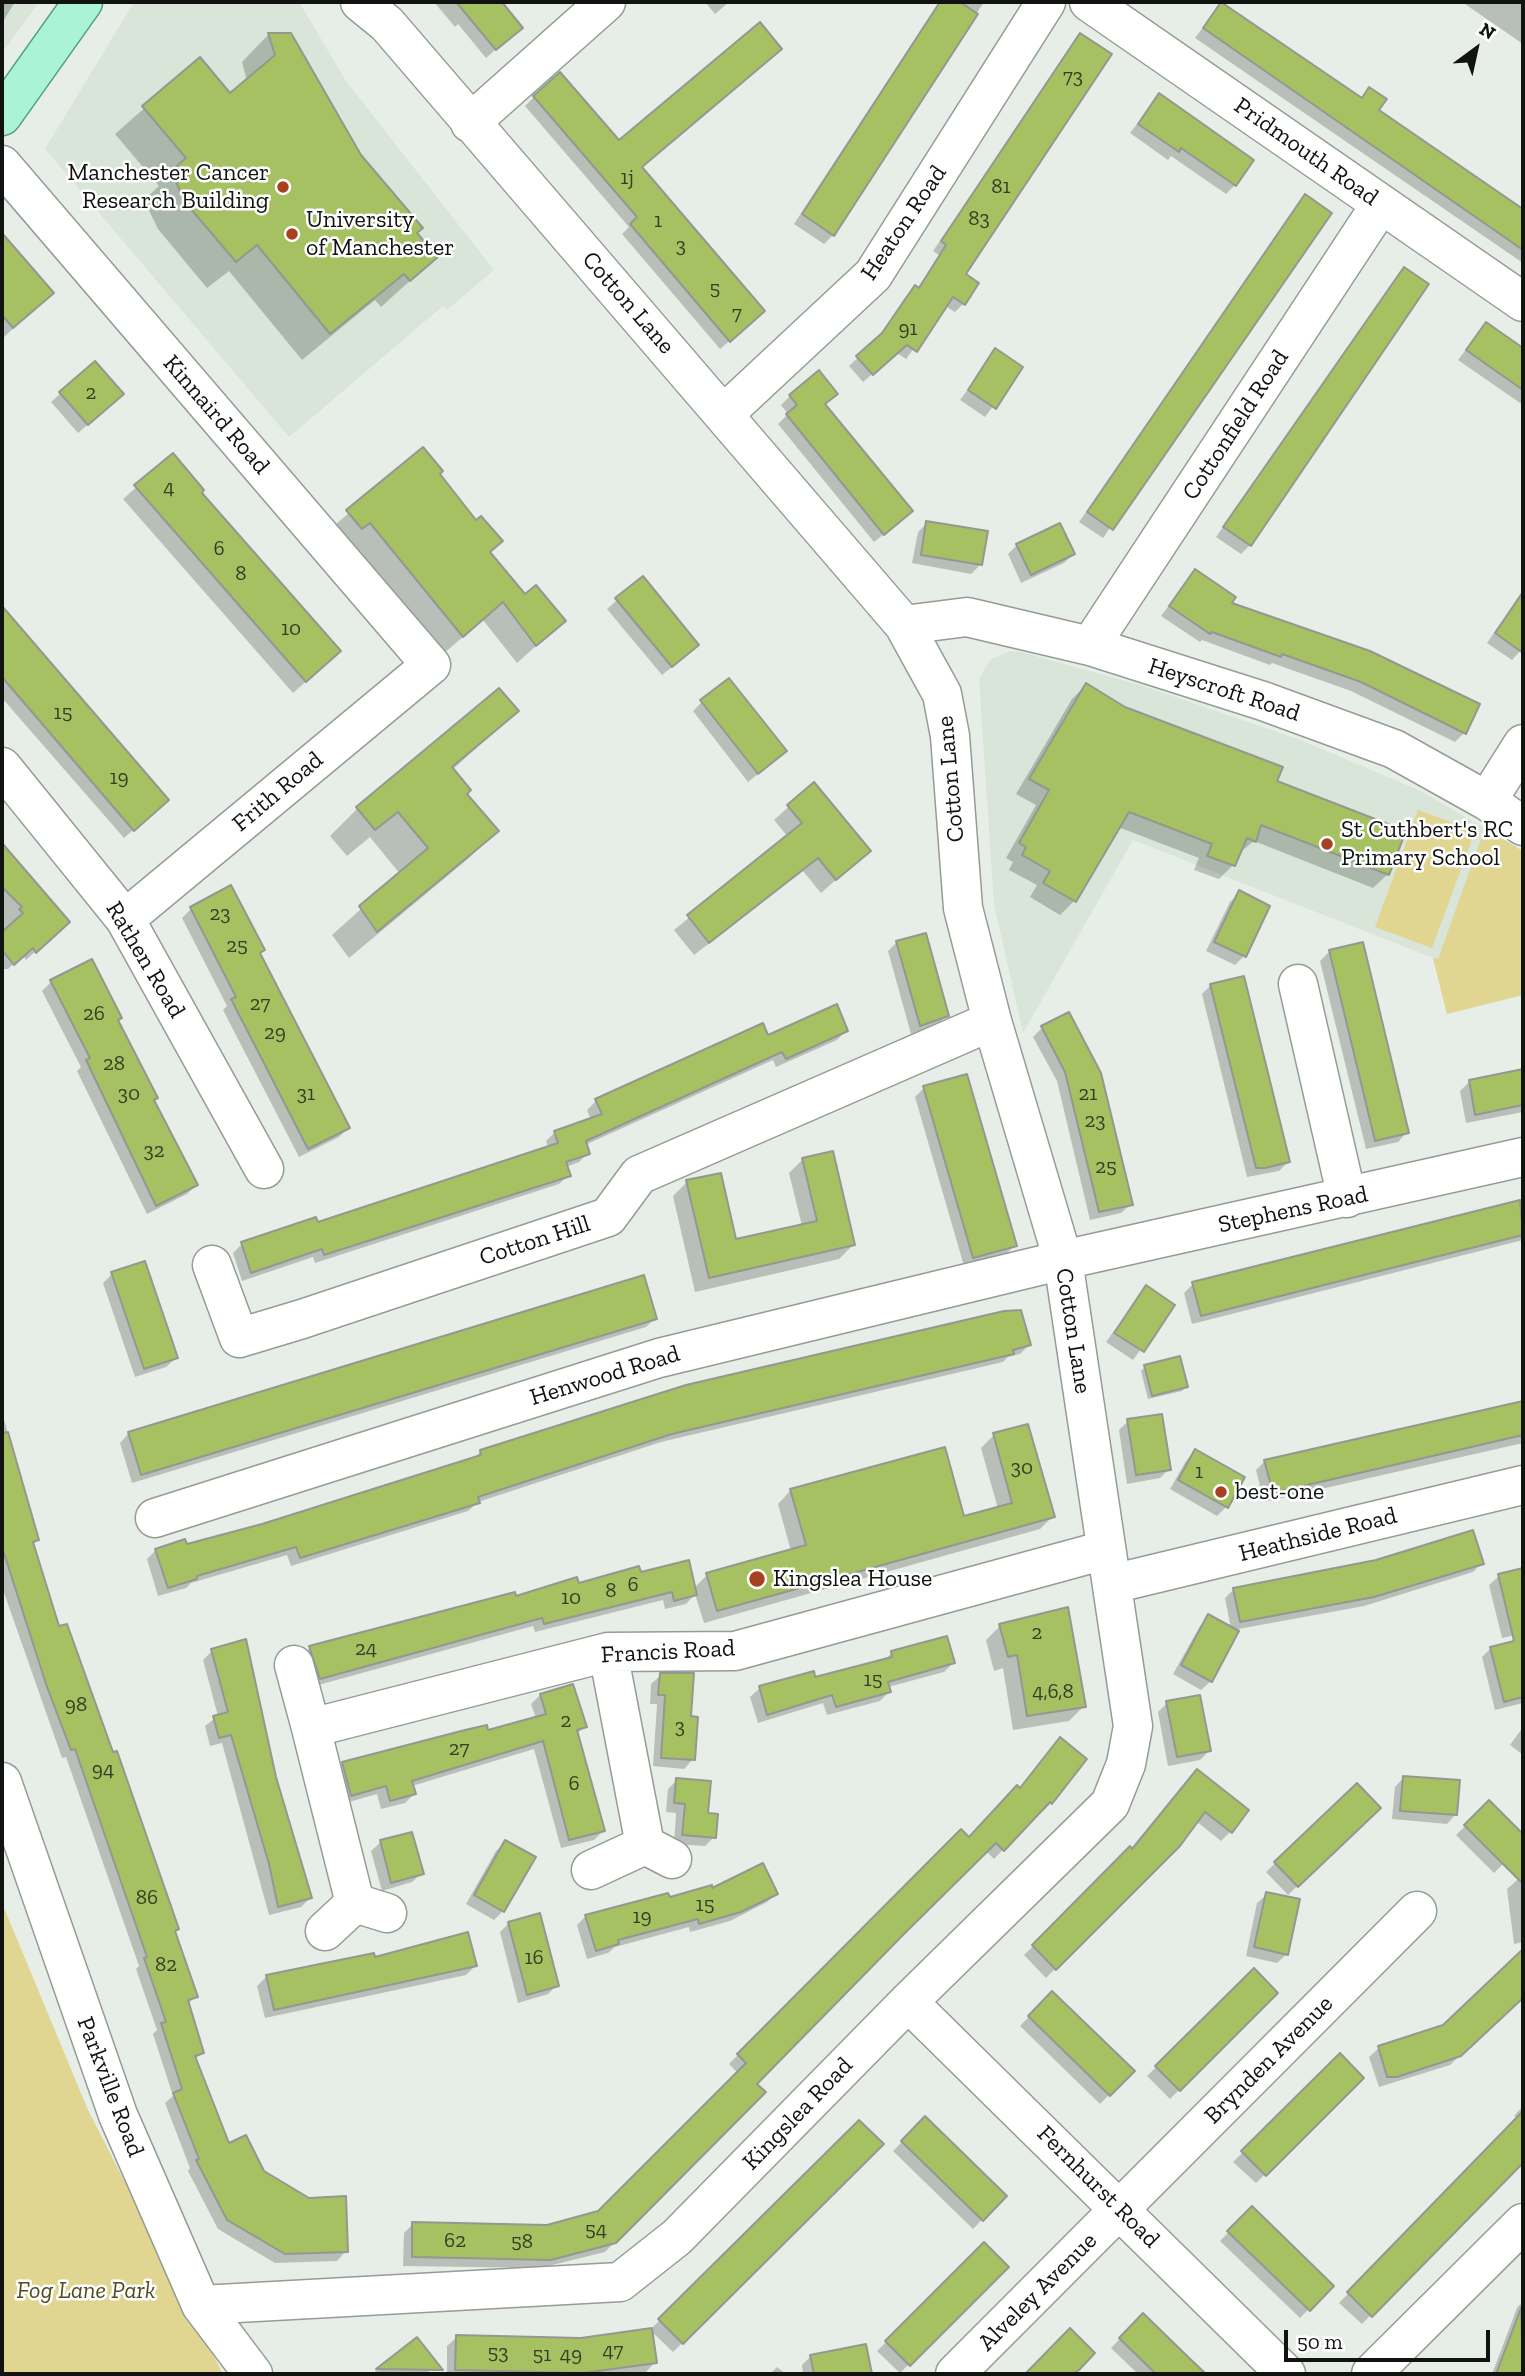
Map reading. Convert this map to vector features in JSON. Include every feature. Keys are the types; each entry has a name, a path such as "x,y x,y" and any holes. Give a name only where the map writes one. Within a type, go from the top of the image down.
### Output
{"main road":[{"path":"2,116 83,2"}],"street":[{"name":"Cotton Lane","path":"360,2 387,24 904,625 942,694 950,736 963,908 992,1021 1063,1260 1109,1567"},
{"path":"470,122 606,2"},
{"name":"Heaton Road","path":"724,414 873,275 1046,2"},
{"name":"Pridmouth Road","path":"1089,2 1523,302"},
{"name":"Kinnaird Road","path":"2,165 430,665"},
{"name":"Cottonfield Road","path":"1090,646 1381,204"},
{"name":"Heyscroft Road","path":"904,625 967,617 1090,646 1263,701 1394,749 1487,801 1523,826"},
{"name":"Frith Road","path":"125,919 430,665"},
{"path":"1487,801 1523,744"},
{"name":"Rathen Road","path":"2,768 125,919 264,1169"},
{"path":"1298,985 1347,1198"},
{"name":"Cotton Hill","path":"212,1265 239,1338 302,1319 608,1217 639,1175 992,1021"},
{"name":"Stephens Road","path":"1063,1260 1523,1157"},
{"name":"Henwood Road","path":"155,1518 340,1457 659,1358 1063,1260"},
{"name":"Heathside Road","path":"1109,1567 1523,1485"},
{"name":"Francis Road","path":"311,1728 608,1652 735,1651 1109,1567"},
{"name":"Kingslea Road","path":"201,2305 620,2282 677,2237 908,2001 1110,1804 1126,1764 1133,1726 1109,1567"},
{"path":"591,1870 659,1852 608,1652"},
{"path":"294,1665 311,1728 371,1908 325,1931"},
{"name":"Parkville Road","path":"2,1782 118,2115 201,2305 253,2374"},
{"name":"Brynden Avenue","path":"1122,2209 1417,1911"},
{"name":"Fernhurst Road","path":"908,2001 1122,2209 1286,2374"},
{"name":"Alveley Avenue","path":"955,2374 1122,2209"},
{"path":"1371,2374 1523,2222"}],"shaded area":[{"path":"2,2 39,2 2,53"},
{"name":"University of Manchester","path":"134,2 299,2 346,81 494,270 447,310 443,306 289,437 45,149"},
{"name":"St Cuthbert's RC Primary School","path":"1010,651 1140,685 1298,739 1421,791 1523,851 1523,995 1447,1014 1433,958 1133,840 1023,1033 994,904 979,679 990,660"}],"green space":[{"path":"1418,810 1475,831 1432,948 1375,927"},
{"path":"1485,828 1523,851 1523,995 1447,1014 1433,958 1438,959"},
{"name":"Fog Lane Park","path":"2,1903 88,2110 223,2374 2,2374"}],"building":[{"path":"456,2 502,2 523,28 496,50"},
{"path":"940,2 960,2 978,14 834,236 802,214"},
{"path":"1221,2 1362,98 1369,87 1387,99 1379,110 1523,209 1523,250 1203,28"},
{"path":"760,22 782,49 642,167 765,311 730,342 630,224 637,217 533,96 560,72 619,140"},
{"name":"Manchester Cancer Research Building","path":"268,33 291,33 361,155 423,228 417,233 438,257 410,281 404,274 330,334 257,245 236,262 185,202 171,171 186,158 142,106 200,57 230,93 275,55"},
{"path":"1080,33 1112,54 966,274 979,283 965,305 953,297 917,352 907,345 873,375 856,356 882,333 915,285 919,288 946,245 941,241"},
{"path":"1159,93 1254,160 1236,186 1181,148 1179,152 1138,124"},
{"path":"1305,194 1332,213 1113,530 1087,512"},
{"path":"2,233 54,293 13,328 2,315"},
{"path":"1404,267 1429,284 1251,546 1223,527"},
{"path":"1486,322 1523,348 1523,390 1466,350"},
{"path":"995,348 1023,367 996,409 968,390"},
{"path":"95,361 124,394 88,425 59,392"},
{"path":"819,370 838,394 825,404 913,511 884,535 786,414 797,405 789,395"},
{"path":"423,447 443,471 440,474 476,520 481,516 503,541 490,552 525,594 536,585 566,621 536,646 503,602 463,637 370,523 362,529 346,510"},
{"path":"173,453 204,490 202,493 341,651 306,682 134,485"},
{"path":"926,521 988,531 982,565 921,555"},
{"path":"1060,523 1075,554 1031,575 1016,544"},
{"path":"1195,569 1236,597 1232,603 1370,651 1480,704 1466,734 1361,682 1282,654 1281,657 1212,632 1210,634 1169,606"},
{"path":"643,576 699,645 672,667 615,598"},
{"path":"1523,592 1523,653 1495,633"},
{"path":"2,606 169,800 134,831 2,677"},
{"path":"729,678 787,751 758,774 700,700"},
{"path":"1086,683 1125,707 1283,767 1277,781 1406,831 1389,875 1261,825 1256,842 1247,838 1235,866 1207,856 1212,844 1129,812 1076,902 1043,883 1050,871 1022,855 1026,847 1019,843 1049,790 1029,779"},
{"path":"499,688 519,711 452,767 471,790 467,794 499,831 377,932 359,906 428,848 398,812 375,830 356,807"},
{"path":"814,782 871,851 836,880 818,858 709,943 687,915 802,823 787,805"},
{"path":"2,843 70,922 36,953 33,948 14,965 2,950 2,932 23,913 19,909 22,907 2,887"},
{"path":"231,885 265,950 260,953 350,1128 308,1149 231,999 236,997 190,907"},
{"path":"1239,890 1270,906 1246,957 1214,942"},
{"path":"926,933 949,1016 920,1026 896,941"},
{"path":"1363,942 1409,1133 1375,1141 1329,950"},
{"path":"92,959 122,1018 118,1020 158,1098 154,1100 198,1185 156,1206 86,1060 90,1058 50,980"},
{"path":"1244,976 1290,1162 1265,1168 1256,1168 1210,984"},
{"path":"837,1004 848,1031 786,1059 782,1052 586,1141 590,1154 566,1162 571,1176 324,1255 322,1249 251,1273 241,1242 316,1217 318,1222 558,1143 554,1131 602,1114 595,1099 763,1023 768,1035"},
{"path":"1069,1012 1101,1073 1133,1205 1099,1212 1065,1072 1041,1026"},
{"path":"1523,1069 1523,1105 1475,1115 1469,1080"},
{"path":"967,1074 1017,1246 973,1258 923,1086"},
{"path":"833,1151 855,1245 709,1278 686,1180 721,1173 736,1239 817,1221 802,1158"},
{"path":"1520,1200 1523,1235 1201,1316 1192,1282"},
{"path":"145,1261 178,1358 144,1369 111,1272"},
{"path":"644,1275 657,1319 141,1475 128,1432"},
{"path":"1146,1285 1175,1305 1144,1352 1114,1333"},
{"path":"1021,1310 1031,1345 1013,1350 1014,1354 672,1434 478,1497 480,1503 300,1558 296,1547 197,1576 197,1579 168,1588 155,1549 185,1539 187,1544 262,1524 481,1455 480,1450 686,1385 1004,1311"},
{"path":"1180,1356 1188,1387 1152,1396 1144,1365"},
{"path":"1523,1401 1523,1435 1273,1493 1264,1460"},
{"path":"1162,1414 1171,1470 1136,1475 1127,1419"},
{"path":"1028,1424 1055,1517 717,1611 706,1573 806,1545 790,1489 945,1447 964,1516 1012,1503 993,1433"},
{"path":"8,1432 39,1540 33,1542 59,1626 67,1624 113,1752 117,1751 179,1929 175,1931 198,1997 188,2000 204,2053 195,2056 229,2143 246,2135 264,2171 309,2198 346,2196 348,2252 285,2254 227,2220 196,2160 199,2159 173,2093 182,2089 161,2023 166,2022 144,1958 147,1957 75,1749 71,1750 47,1687 2,1547 2,1433"},
{"path":"1195,1449 1245,1477 1228,1508 1178,1480"},
{"path":"1473,1530 1484,1564 1374,1597 1240,1622 1233,1588 1376,1560"},
{"path":"689,1560 697,1595 674,1601 672,1592 544,1624 542,1618 320,1679 309,1646 515,1592 516,1596 577,1577 579,1583 639,1566 641,1572"},
{"path":"1523,1568 1523,1697 1504,1702 1490,1647 1514,1641 1498,1574"},
{"path":"1068,1607 1086,1707 1027,1716 1017,1655 1008,1657 999,1624"},
{"path":"1208,1614 1239,1631 1212,1682 1181,1665"},
{"path":"947,1636 955,1663 888,1682 891,1692 836,1707 832,1695 767,1715 759,1686 814,1671 815,1677 892,1657 891,1651"},
{"path":"246,1639 276,1777 312,1898 278,1907 269,1864 231,1735 219,1738 213,1716 228,1712 211,1649"},
{"path":"660,1673 694,1673 691,1716 698,1717 695,1760 661,1758 665,1695 658,1695"},
{"path":"573,1684 587,1727 577,1730 605,1831 569,1840 543,1741 412,1781 416,1794 390,1801 386,1786 351,1796 342,1762 465,1730 487,1725 488,1730 546,1714 540,1694"},
{"path":"1200,1695 1211,1751 1177,1757 1166,1701"},
{"path":"1060,1737 1087,1759 1052,1804 1050,1802 1004,1851 996,1843 904,1934 757,2084 766,2092 616,2243 551,2260 412,2257 412,2222 547,2225 598,2211 746,2063 737,2054 961,1829 969,1837 1017,1785 1020,1788"},
{"path":"1197,1769 1249,1810 1232,1833 1205,1812 1180,1846 1056,1970 1032,1945 1130,1846 1132,1849"},
{"path":"1403,1776 1460,1780 1457,1815 1400,1811"},
{"path":"676,1778 711,1781 708,1813 718,1814 716,1838 682,1835 685,1804 674,1803"},
{"path":"1357,1783 1381,1808 1298,1887 1274,1862"},
{"path":"1489,1800 1523,1834 1523,1884 1464,1825"},
{"path":"412,1832 424,1874 391,1883 380,1840"},
{"path":"505,1840 536,1857 504,1912 474,1895"},
{"path":"763,1863 778,1894 741,1912 699,1924 698,1919 618,1940 619,1944 596,1951 585,1915 668,1893 670,1897 712,1885 712,1888"},
{"path":"1266,1892 1300,1899 1288,1955 1254,1947"},
{"path":"540,1913 559,1986 527,1995 508,1922"},
{"path":"468,1932 477,1966 274,2010 266,1975 374,1953 375,1957"},
{"path":"1523,1949 1523,1998 1461,2056 1397,2077 1387,2077 1378,2046 1443,2025"},
{"path":"1254,1968 1278,1993 1180,2091 1155,2066"},
{"path":"1052,1991 1135,2071 1110,2096 1028,2016"},
{"path":"1340,2053 1364,2078 1266,2176 1241,2151"},
{"path":"1523,2111 1523,2163 1372,2317 1347,2292"},
{"path":"925,2116 1007,2196 983,2221 901,2141"},
{"path":"859,2120 884,2144 683,2344 658,2319"},
{"path":"1252,2206 1334,2286 1310,2311 1227,2231"},
{"path":"984,2242 1009,2267 910,2366 885,2341"},
{"path":"1521,2308 1523,2374 1496,2374"},
{"path":"1143,2313 1206,2374 1156,2374 1119,2338"},
{"path":"652,2328 657,2363 583,2373 455,2370 456,2335 581,2338"},
{"path":"1070,2328 1095,2353 1079,2370 1074,2374 1025,2374"},
{"path":"417,2337 443,2370 376,2369"},
{"path":"866,2344 872,2374 814,2374 810,2355"}],"place":[{"name":"Manchester Cancer Research Building","path":"283,187"},
{"name":"University of Manchester","path":"292,234"},
{"name":"St Cuthbert's RC Primary School","path":"1327,844"},
{"name":"best-one","path":"1221,1492"},
{"name":"Kingslea House","path":"757,1579"}]}
